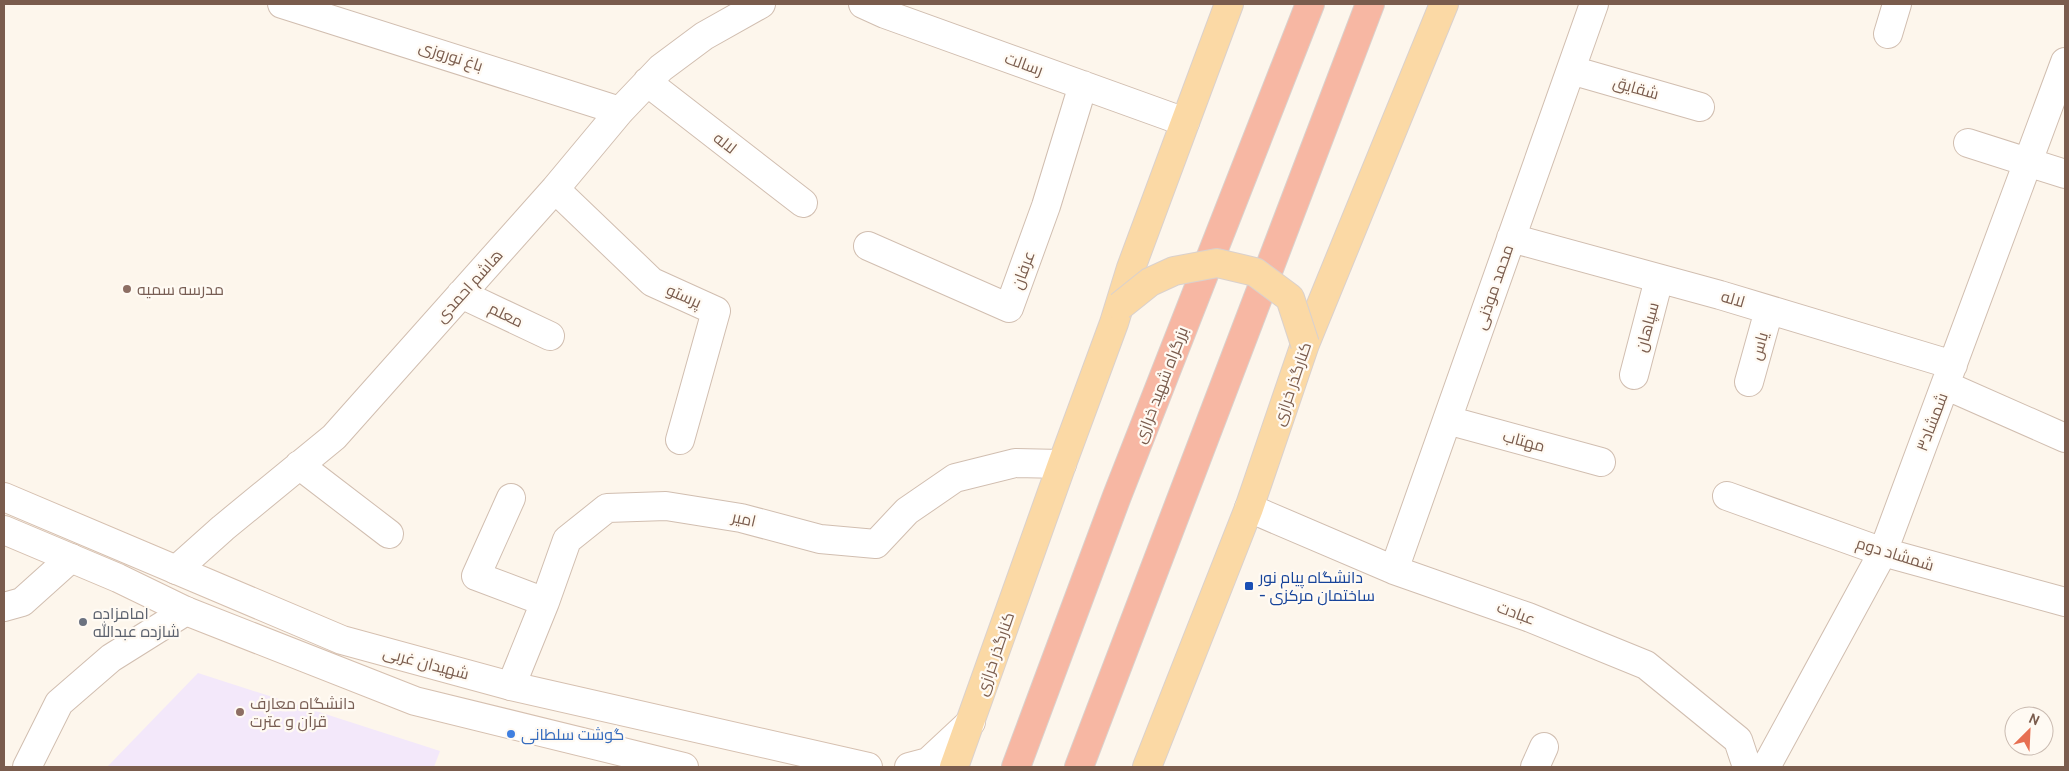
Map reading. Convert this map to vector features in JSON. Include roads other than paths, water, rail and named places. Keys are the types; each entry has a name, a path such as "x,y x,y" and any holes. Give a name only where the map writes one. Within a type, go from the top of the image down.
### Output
{"highway":[{"name":"بزرگراه شهید خرازی","path":"1016,767 1117,496 1310,4"},
{"path":"1079,767 1370,4"},
{"path":"1000,767 1117,496"},
{"path":"1094,767 1103,704"}],"main road":[{"name":"کنارگذر خرازی","path":"954,767 1120,306 1131,268 1229,4"},
{"name":"کنارگذر خرازی","path":"1148,767 1249,508 1305,344 1444,4"},
{"path":"1120,306 1150,282 1174,271 1217,263 1255,272 1290,298 1305,344"}],"street":[{"name":"باغ نوروزی","path":"282,4 620,111"},
{"name":"هاشم احمدی","path":"176,570 223,528 334,437 555,189 620,111 661,68 704,36 761,4"},
{"name":"محمد موذنی","path":"1394,570 1594,4"},
{"path":"1888,34 1897,4"},
{"name":"رسالت","path":"879,7 1185,122"},
{"name":"شمشاد۳","path":"1766,767 1883,552 2065,62"},
{"name":"شقایق","path":"1571,70 1700,107"},
{"name":"لاله","path":"647,82 803,203"},
{"name":"عرفان","path":"868,246 1009,308 1046,206 1084,85"},
{"path":"1968,143 2065,174"},
{"name":"پرستو","path":"555,189 652,282 716,311 680,440"},
{"name":"لاله","path":"1512,238 1769,310 1949,375 2065,438"},
{"name":"سپاهان","path":"1634,375 1659,279"},
{"name":"معلم","path":"461,294 550,336"},
{"name":"یاس","path":"1748,382 1769,310"},
{"name":"مهتاب","path":"1447,420 1601,462"},
{"name":"امیر","path":"511,686 545,602 567,540 607,508 666,506 741,518 820,539 876,544 907,511 956,478 1015,463 1062,464"},
{"path":"300,465 389,534"},
{"name":"شهیدان غربی","path":"4,496 342,640 511,686 868,767"},
{"name":"شمشاد دوم","path":"1727,496 1883,552 2065,602"},
{"path":"511,498 476,576 545,602"},
{"name":"عبادت","path":"1249,508 1394,570 1528,617 1646,665 1738,740 1747,767"},
{"path":"4,530 118,578 186,611 415,701 684,767"},
{"path":"4,607 22,602 71,558"},
{"path":"27,767 59,703 111,658 186,611"},
{"path":"909,767 928,762 971,722"}],"place":[{"name":"مدرسه سمیه","path":"127,289"},
{"name":"دانشگاه پیام نور - ساختمان مرکزی","path":"1249,586"},
{"name":"امامزاده شازده عبدالله","path":"83,622"},
{"name":"دانشگاه معارف قرآن و عترت","path":"240,712"},
{"name":"گوشت سلطانی","path":"511,734"}]}
